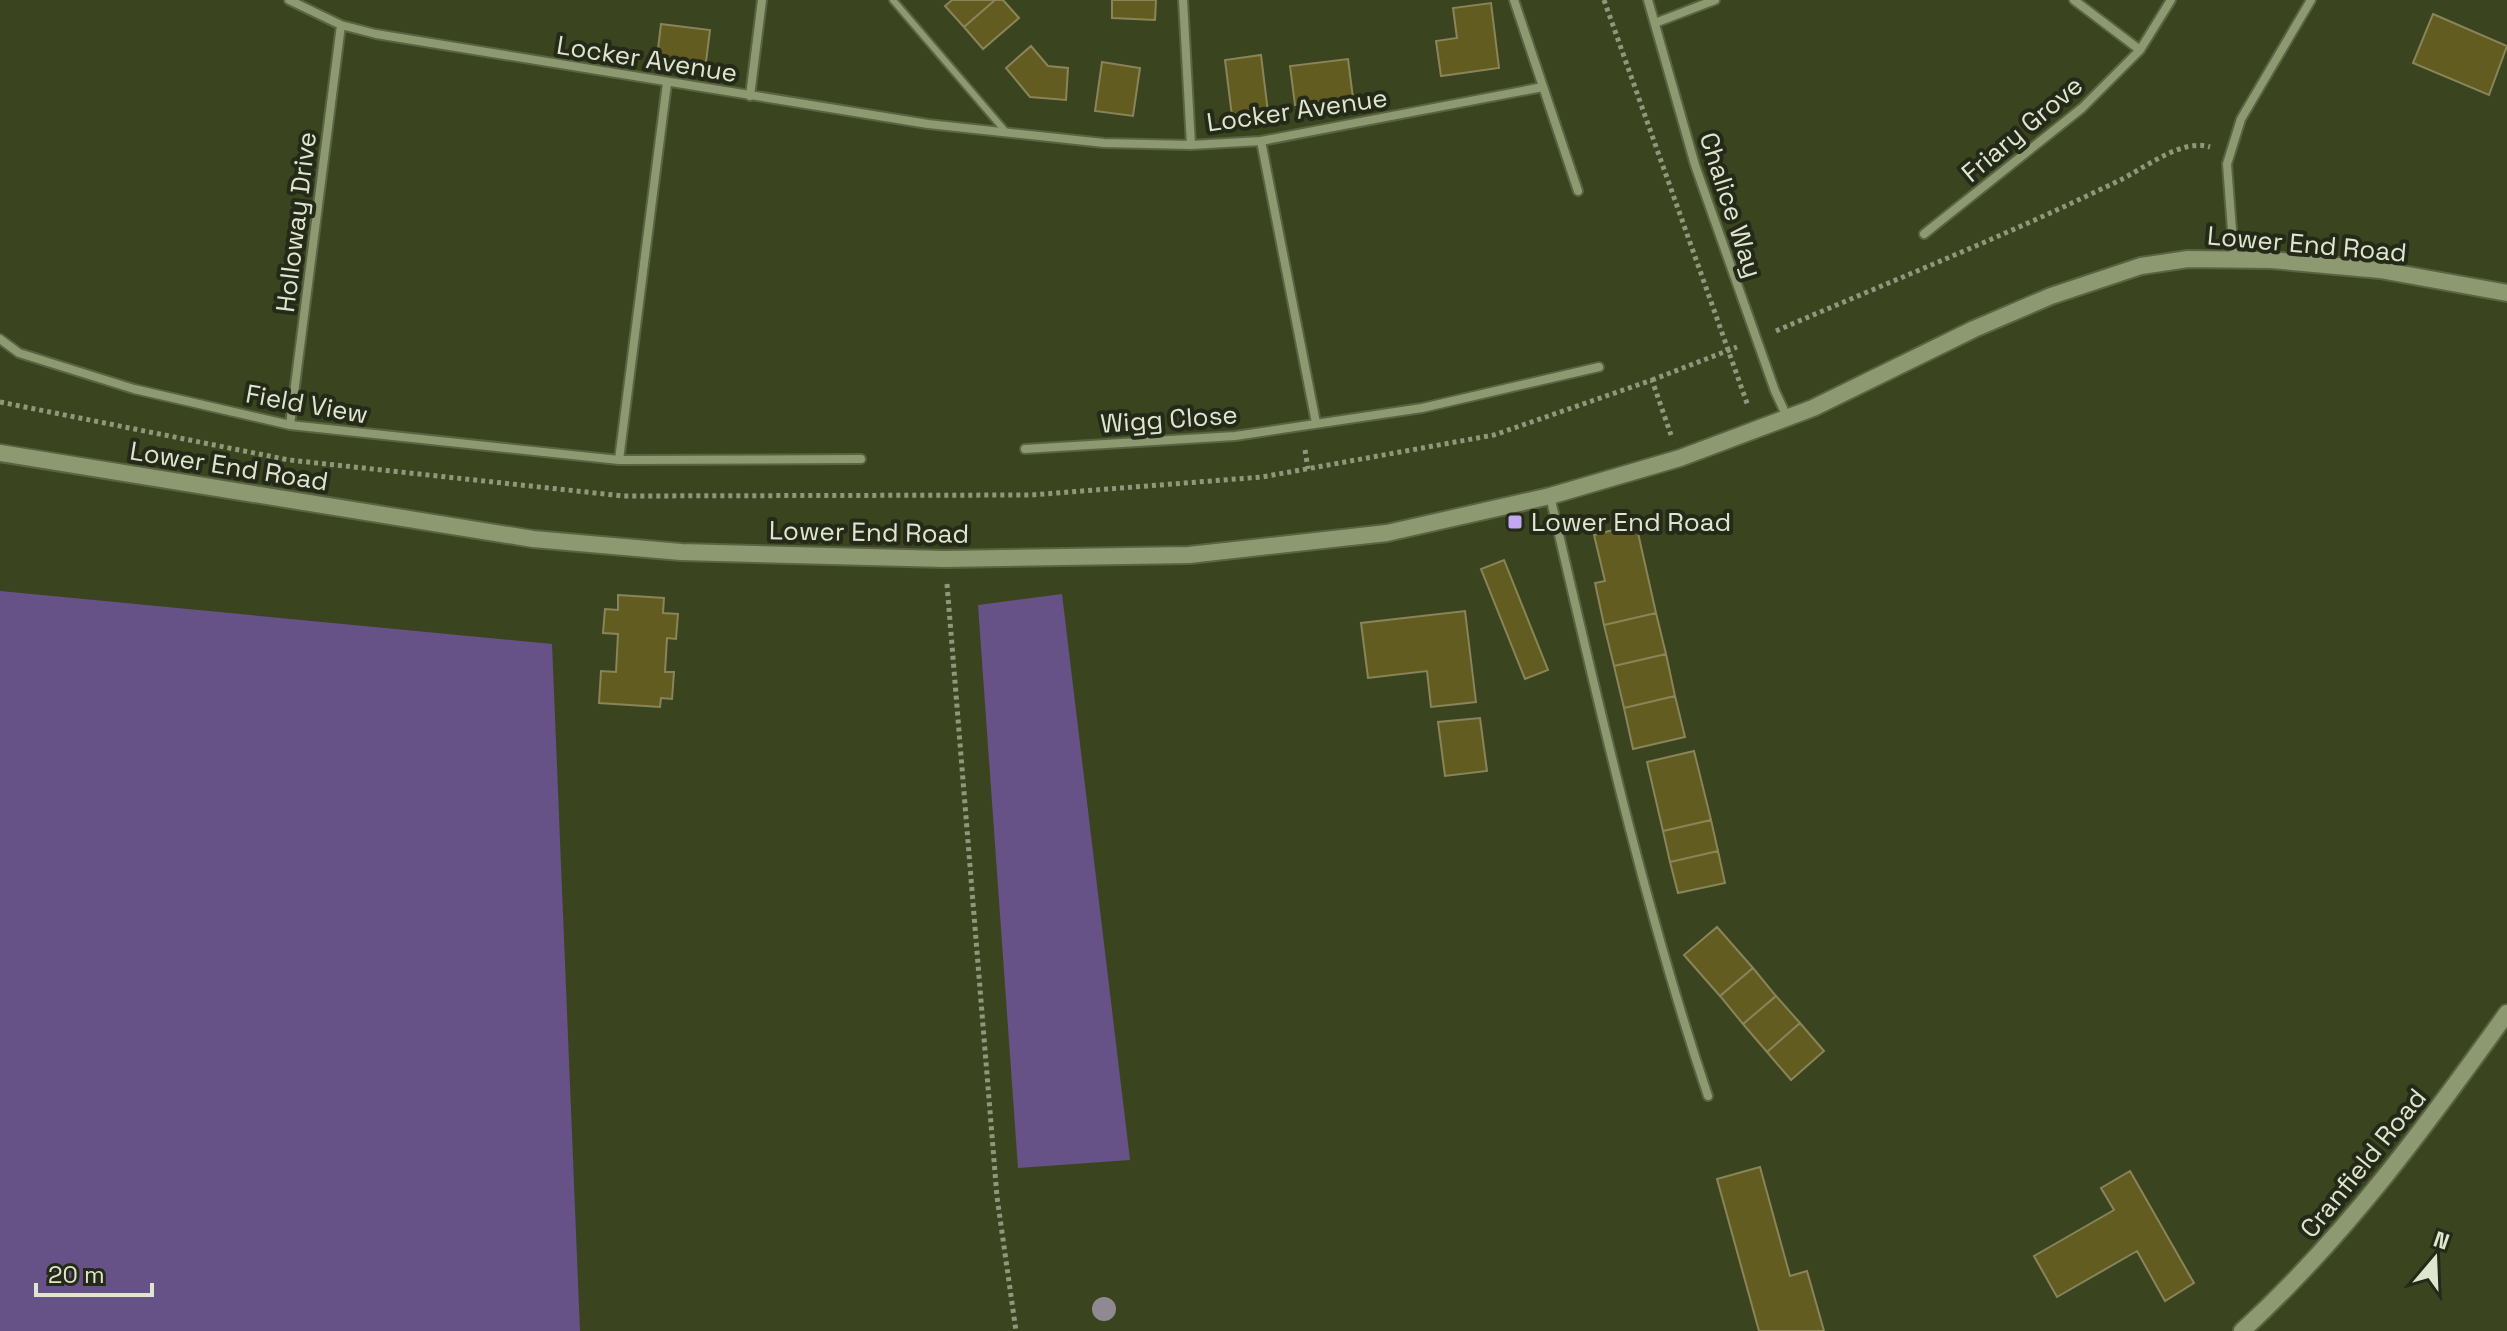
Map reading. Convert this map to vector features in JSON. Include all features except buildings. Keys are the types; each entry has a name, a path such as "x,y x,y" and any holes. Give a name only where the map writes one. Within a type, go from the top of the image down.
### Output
{"street":[{"name":"Locker Avenue","path":"289,0 341,25 376,34 750,96 1104,143 1191,145 1261,141 1543,87"},
{"path":"750,96 762,0"},
{"path":"1183,0 1191,145"},
{"path":"1514,0 1578,191"},
{"name":"Chalice Way","path":"1648,0 1695,165 1756,339 1788,419"},
{"path":"1655,23 1715,0"},
{"path":"2074,0 2140,50"},
{"name":"Friary Grove","path":"1924,234 2082,108 2140,50 2171,0"},
{"path":"2234,257 2227,164 2241,119 2311,0"},
{"name":"Holloway Drive","path":"290,425 341,25"},
{"path":"619,460 667,83"},
{"path":"1261,141 1316,423"},
{"name":"Lower End Road","path":"0,453 533,539 681,552 945,559 1189,555 1387,533 1550,496 1757,432 1974,329 2087,283 2141,266 2234,257 2380,270 2507,293"},
{"name":"Field View","path":"0,339 19,353 134,389 290,425 619,460 861,459"},
{"name":"Wigg Close","path":"1025,449 1235,436 1422,408 1599,367"},
{"path":"1550,496 1604,725 1676,1002 1708,1096"},
{"name":"Cranfield Road","path":"2242,1331 2311,1266 2384,1180 2507,1013"}],"lane":[{"path":"893,0 1006,132"}],"path":[{"path":"1604,0 1757,432"},
{"path":"1652,380 1728,351 2075,203 2179,150 2202,145 2230,154"},
{"path":"945,559 997,1197 1016,1331"}],"shaded area":[{"path":"0,591 552,644 580,1331 0,1331"},
{"path":"1062,594 1130,1160 1018,1168 978,605"}],"place":[{"name":"Lower End Road","path":"1515,522"}]}
